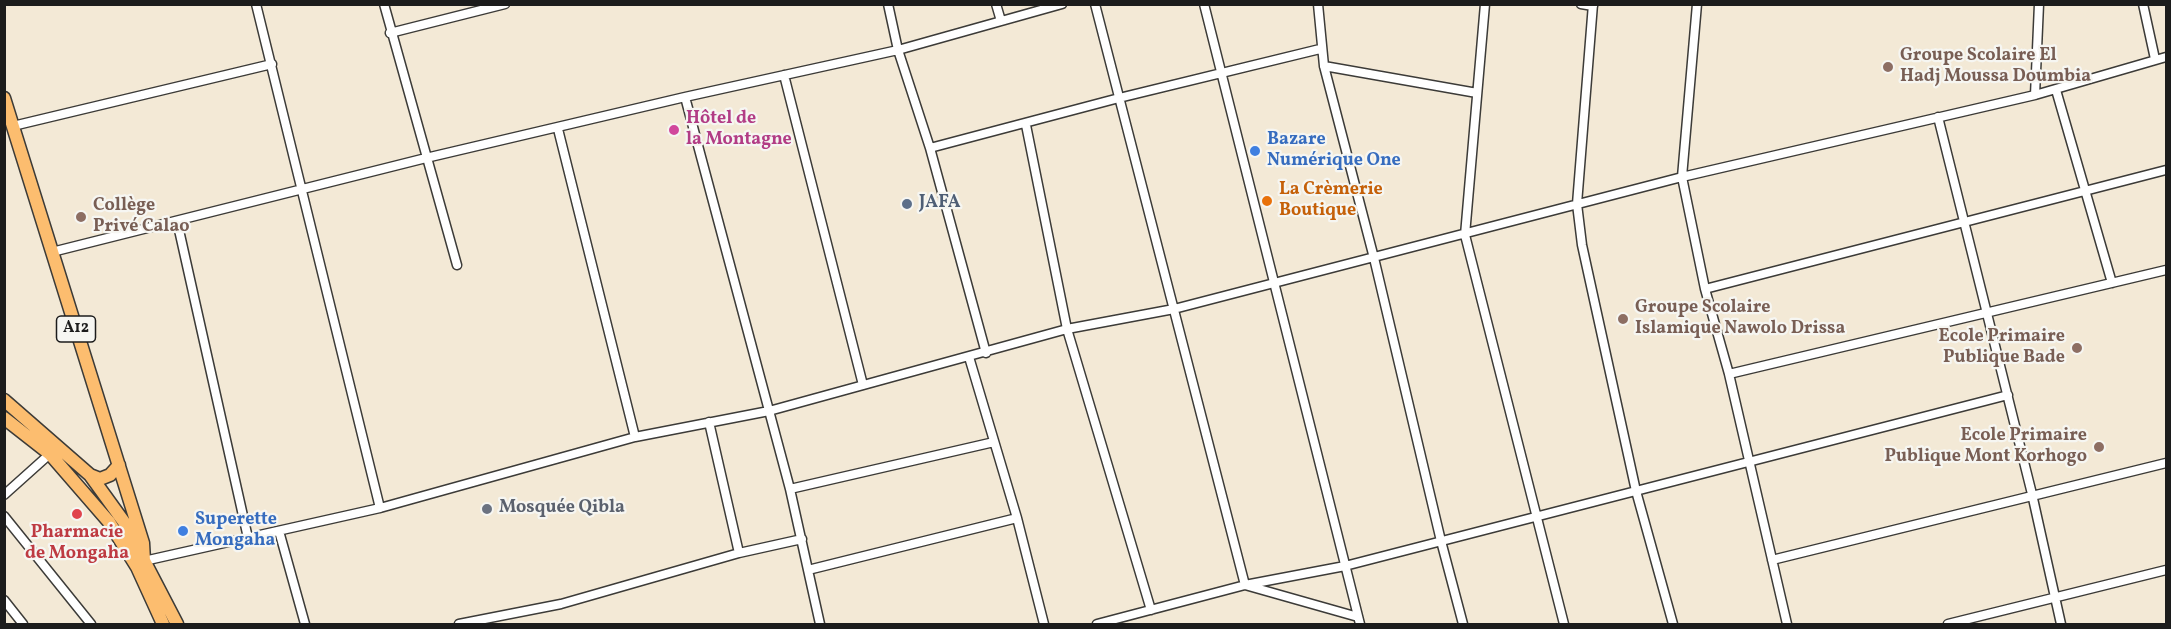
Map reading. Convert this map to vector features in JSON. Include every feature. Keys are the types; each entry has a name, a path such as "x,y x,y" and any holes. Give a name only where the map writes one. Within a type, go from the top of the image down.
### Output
{"main road":[{"name":"A12","path":"4,98 143,543 141,564"},
{"name":"A12","path":"4,400 54,450 141,564 177,624"},
{"name":"A12","path":"4,418 90,475 124,522 163,624"},
{"path":"90,475 100,479 110,475 119,465"}],"street":[{"path":"256,4 380,508"},
{"path":"384,4 390,33 457,265"},
{"path":"390,33 505,4"},
{"path":"888,4 898,50 930,148 986,353"},
{"path":"996,4 1000,21"},
{"path":"52,252 685,97 898,50 1062,4"},
{"path":"1095,4 1245,585"},
{"path":"1204,4 1272,284 1359,620"},
{"path":"1318,4 1320,49 1374,258 1463,624"},
{"path":"1485,4 1465,235 1564,624"},
{"path":"1581,4 1593,5 1577,204 1582,245 1636,491 1673,624"},
{"path":"1697,4 1682,177 1705,289 1729,374 1748,464 1787,624"},
{"path":"2035,95 2039,4"},
{"path":"2144,4 2155,59"},
{"path":"930,148 1119,98 1320,49"},
{"path":"141,564 380,508 635,437 769,411 1067,329 1174,309 1682,177 2056,90 2166,57"},
{"path":"13,126 272,64"},
{"path":"1324,66 1477,93"},
{"path":"784,75 863,385"},
{"path":"2056,90 2088,191 2112,283"},
{"path":"685,97 790,489 820,624"},
{"path":"1938,117 2008,394 2061,624"},
{"path":"1026,124 1067,329 1150,610"},
{"path":"558,129 635,437"},
{"path":"1705,289 2166,170"},
{"path":"177,221 248,538"},
{"path":"1729,374 2166,270"},
{"path":"969,357 1017,518 1044,624"},
{"path":"1097,624 1245,585 1345,566 1748,464 2008,394"},
{"path":"710,422 739,554"},
{"path":"790,489 994,442"},
{"path":"4,495 54,450"},
{"path":"1772,560 2032,494 2166,463"},
{"path":"4,516 91,624"},
{"path":"808,570 1017,518"},
{"path":"279,531 305,624"},
{"path":"459,624 561,604 739,554 802,539"},
{"path":"1948,624 2166,570"},
{"path":"1245,585 1359,620"},
{"path":"4,600 23,624"}],"place":[{"name":"Groupe Scolaire El Hadj Moussa Doumbia","path":"1888,67"},
{"name":"Hôtel de la Montagne","path":"674,130"},
{"name":"Bazare Numérique One","path":"1255,151"},
{"name":"La Crèmerie Boutique","path":"1267,201"},
{"name":"JAFA","path":"907,204"},
{"name":"Collège Privé Calao","path":"81,217"},
{"name":"Groupe Scolaire Islamique Nawolo Drissa","path":"1623,319"},
{"name":"Ecole Primaire Publique Bade","path":"2077,348"},
{"name":"Ecole Primaire Publique Mont Korhogo","path":"2099,447"},
{"name":"Mosquée Qibla","path":"487,509"},
{"name":"Pharmacie de Mongaha","path":"77,514"},
{"name":"Superette Mongaha","path":"183,531"}]}
